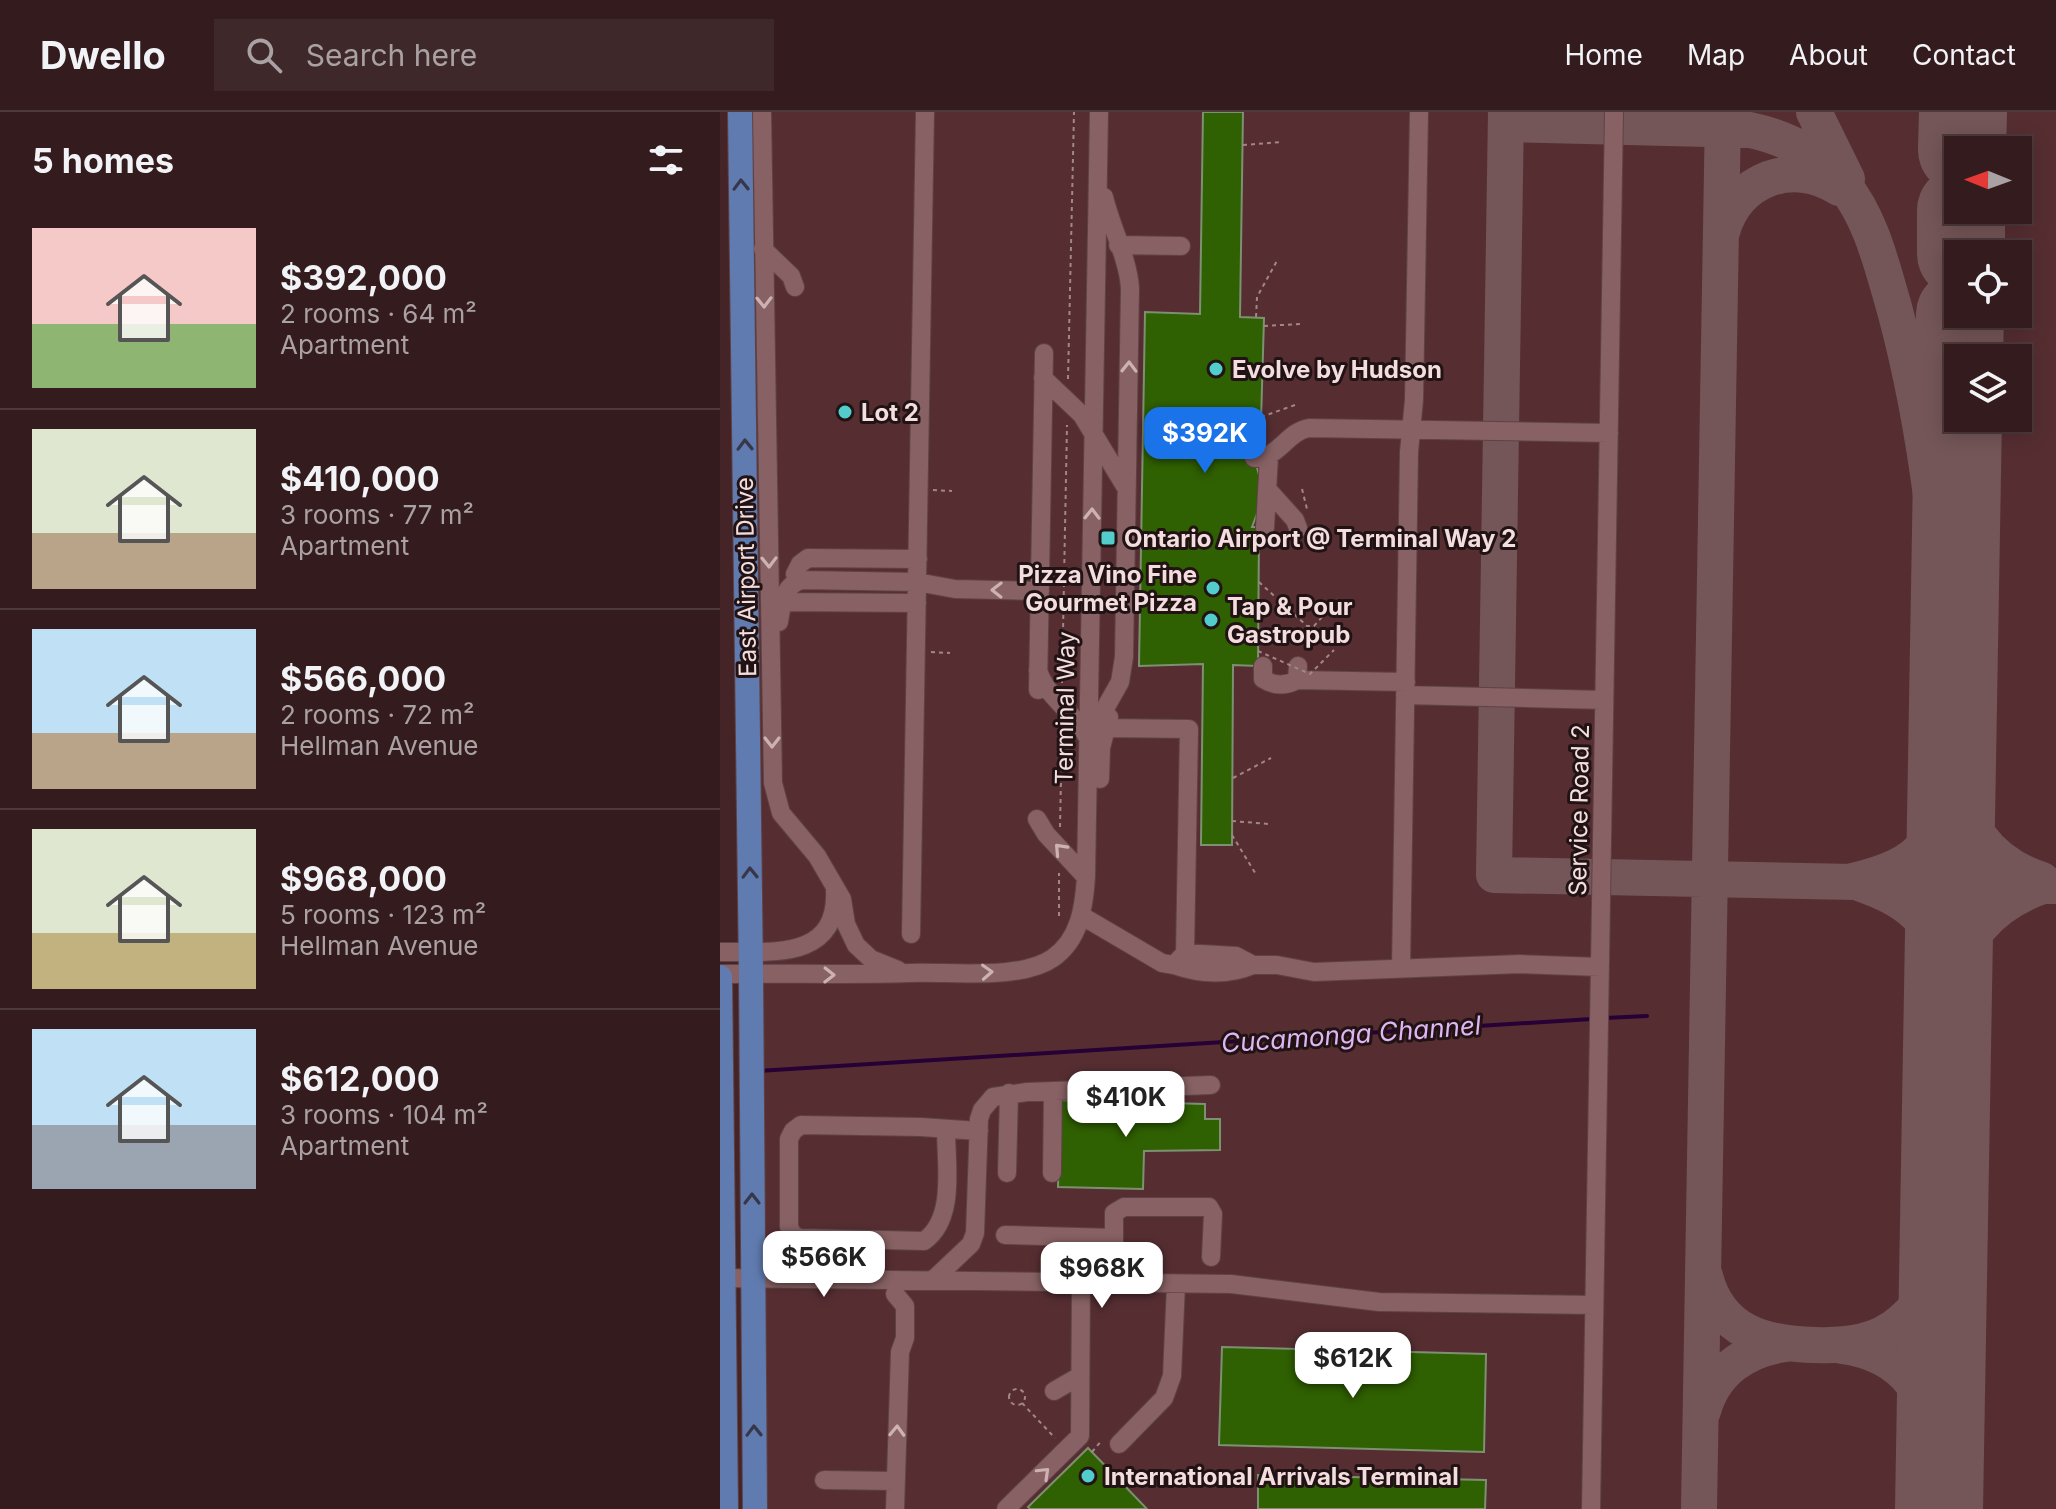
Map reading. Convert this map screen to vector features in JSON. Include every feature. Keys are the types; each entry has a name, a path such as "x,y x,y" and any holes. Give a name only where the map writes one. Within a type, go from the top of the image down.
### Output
{"main road":[{"name":"East Airport Drive","path":"740,112 755,1509"},
{"path":"720,976 726,1509"}],"street":[{"path":"762,112 772,757 776,801 787,824 817,856 832,881 842,899 846,924 863,953 879,964 909,973"},
{"path":"911,934 925,112"},
{"name":"Terminal Way","path":"720,976 751,962 876,975 988,973 1027,969 1041,965 1064,948 1076,932 1082,916 1086,877 1099,112"},
{"path":"1401,969 1419,112"},
{"name":"Service Road 2","path":"1591,1509 1614,112"},
{"path":"1088,738 1120,682 1124,657 1130,288 1127,267 1118,245 1098,168"},
{"path":"1118,245 1181,246"},
{"path":"763,249 791,276 795,287"},
{"path":"1038,690 1044,353"},
{"path":"1043,378 1093,431 1126,488"},
{"path":"1268,490 1295,522 1265,522 1268,490 1262,457 1302,429 1609,433"},
{"path":"771,664 784,596 795,574 806,569 917,581 941,593 955,589 1040,591"},
{"path":"784,596 917,581"},
{"path":"1260,658 1263,679 1270,684 1288,685 1298,673 1406,689 1604,700"},
{"path":"1038,670 1043,683 1077,719 1088,738"},
{"path":"1087,819 1099,798 1101,748 1112,695"},
{"path":"1106,728 1189,729 1180,959"},
{"path":"1037,819 1086,877"},
{"path":"720,952 751,962 805,947 831,919 835,894 832,881"},
{"path":"1082,916 1162,963 1236,956 1253,965 1277,965 1314,972 1520,964 1600,967"},
{"path":"933,1280 964,1252 975,1233 979,1131 982,1110 993,1097 1009,1093 1211,1085"},
{"path":"1052,1173 1053,1091"},
{"path":"1007,1173 1009,1093"},
{"path":"946,1130 945,1211 933,1235 924,1241 800,1238 793,1235 789,1227 789,1139 801,1125 979,1131"},
{"path":"1114,1283 1114,1213 1124,1207 1209,1207 1213,1214 1211,1257"},
{"path":"1005,1235 1114,1238"},
{"path":"722,1278 752,1277 896,1287 933,1280 1183,1285 1273,1288 1394,1303 1594,1305"},
{"path":"1006,1509 1080,1436 1081,1283"},
{"path":"1111,1442 1164,1398 1168,1390 1183,1285"},
{"path":"895,1509 900,1352 895,1338 896,1287"},
{"path":"1054,1391 1080,1376"},
{"path":"824,1480 896,1481"}],"path":[{"path":"1059,916 1074,112"},
{"path":"1243,145 1282,142"},
{"path":"1256,317 1257,297 1278,259"},
{"path":"1264,326 1300,324"},
{"path":"1261,417 1295,405"},
{"path":"930,490 952,491"},
{"path":"1259,582 1307,626 1314,626 1340,597"},
{"path":"1260,658 1310,674 1334,650"},
{"path":"927,652 950,653"},
{"path":"1233,778 1271,758"},
{"path":"1232,821 1269,824"},
{"path":"1232,835 1257,876"},
{"path":"1013,1389 1023,1391 1026,1396 1022,1403 1017,1405 1010,1402 1013,1389"},
{"path":"1022,1403 1067,1451"},
{"path":"1092,1452 1111,1442"}],"shaded area":[{"path":"751,112 2056,112 2056,1509 767,1509"}],"building":[{"path":"1203,112 1243,112 1240,317 1264,318 1260,455 1256,464 1261,482 1258,511 1252,527 1259,527 1258,666 1233,665 1232,845 1201,845 1203,664 1139,666 1145,312 1200,314"},
{"path":"1060,1100 1205,1104 1205,1119 1220,1119 1220,1150 1144,1151 1143,1189 1058,1187"},
{"path":"1222,1347 1486,1354 1484,1452 1219,1445"},
{"name":"International Arrivals Terminal","path":"1088,1448 1147,1509 1028,1507"},
{"path":"1258,1475 1486,1480 1485,1509 1258,1509"}],"waterway":[{"name":"Cucamonga Channel","path":"1605,1018 1647,1016"},
{"name":"Cucamonga Channel","path":"758,1071 1592,1019"}],"taxiway":[{"path":"1506,112 1494,875 2056,886"},
{"path":"1699,1509 1723,112"},
{"path":"1814,112 1847,179"},
{"path":"1506,124 1750,130 1777,138 1813,156 1834,173 1853,197 1868,227 1885,275 1919,420 1936,535 1952,766 1957,786 1970,821 1991,851 2022,872 2042,880"},
{"path":"1722,232 1729,214 1740,199 1768,179 1803,175 1839,188"},
{"path":"1948,999 1938,954 1923,922 1896,899 1853,881 1897,866 1924,846 1940,816 1951,772"},
{"path":"1949,996 1961,958 1980,928 2007,903 2043,886"},
{"path":"1705,1276 1721,1310 1746,1331 1779,1342 1850,1344 1882,1334 1912,1312 1931,1281 1944,1234"},
{"path":"1703,1411 1715,1384 1734,1364 1758,1351 1786,1344"},
{"path":"1842,1346 1884,1359 1912,1383 1929,1416 1940,1457"}],"runway":[{"path":"1962,136 1963,112"},
{"path":"1961,224 1961,240"},
{"path":"1959,344 1960,328"},
{"path":"1939,1509 1958,432"}],"place":[{"name":"Evolve by Hudson","path":"1216,369"},
{"name":"Lot 2","path":"845,412"},
{"name":"Ontario Airport @ Terminal Way 2","path":"1108,538"},
{"name":"Pizza Vino Fine Gourmet Pizza","path":"1213,588"},
{"name":"Tap & Pour Gastropub","path":"1211,620"},
{"name":"International Arrivals Terminal","path":"1088,1476"}]}
